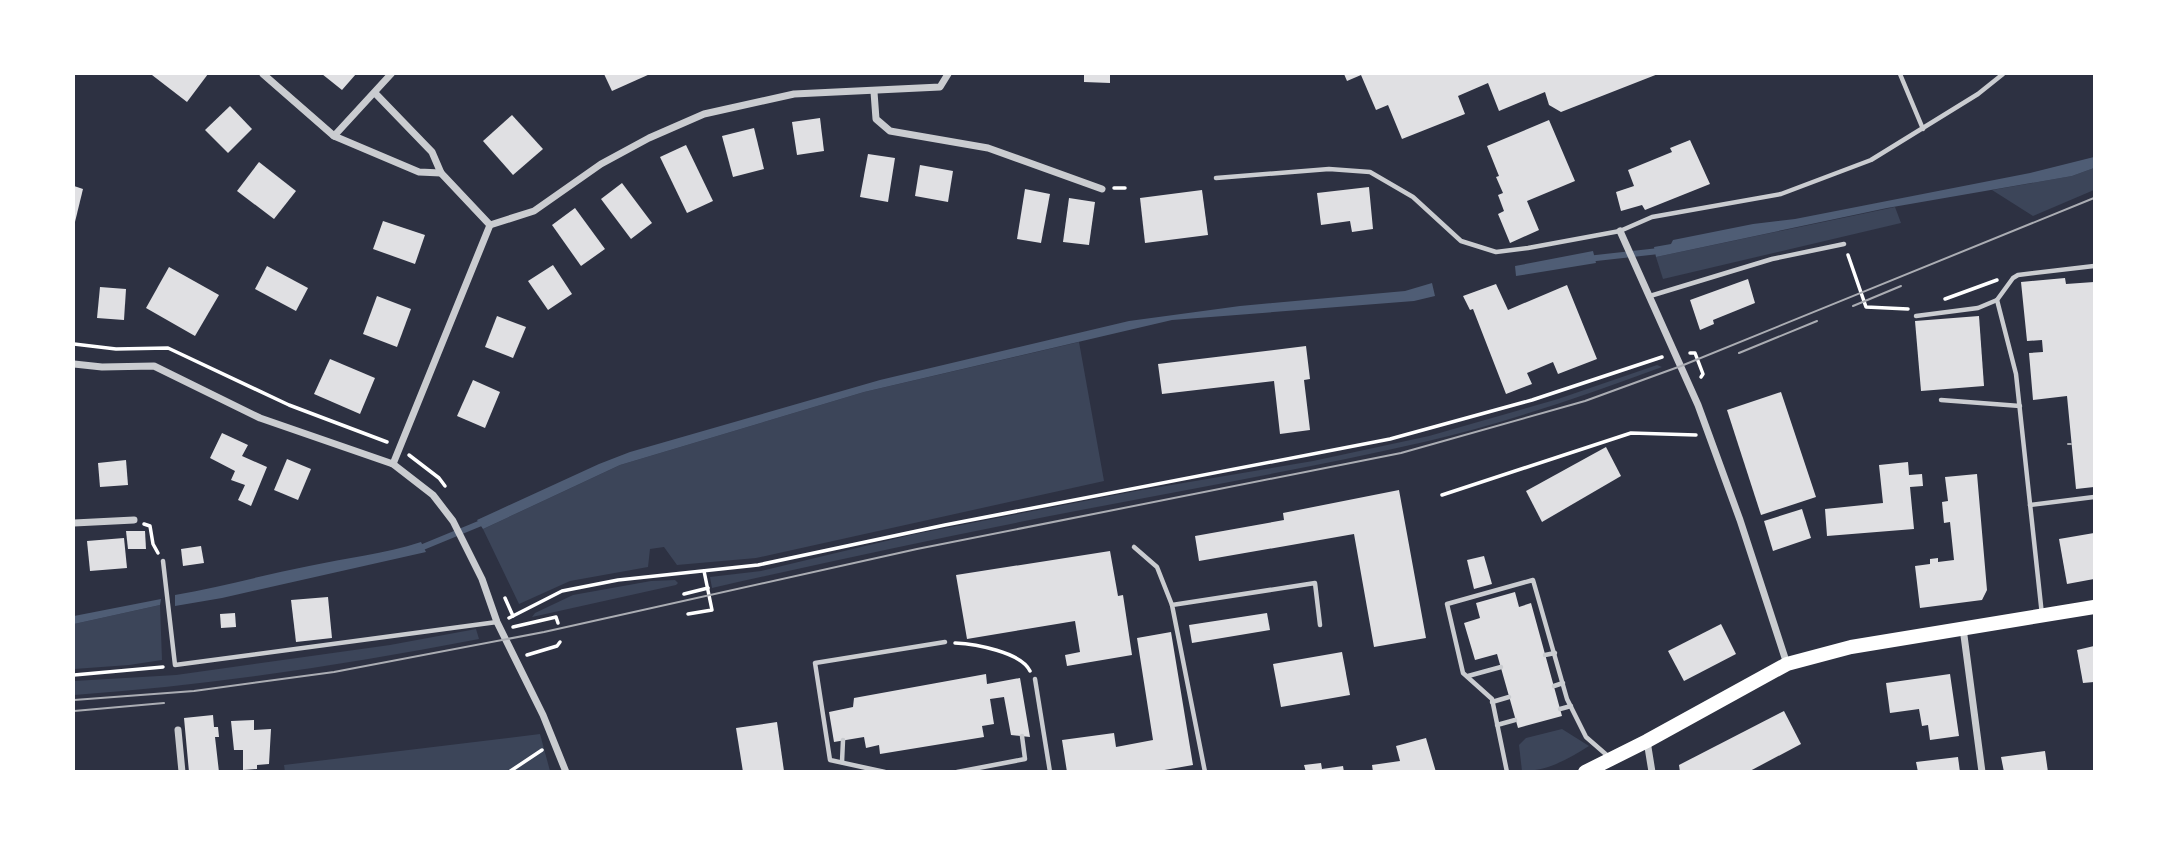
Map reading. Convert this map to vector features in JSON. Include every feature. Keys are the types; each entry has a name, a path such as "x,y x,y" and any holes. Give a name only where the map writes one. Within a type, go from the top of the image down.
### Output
{"main road":[{"path":"1586,772 1787,664 1851,647 2095,607"}],"street":[{"path":"263,74 334,136 419,172 441,173"},
{"path":"334,136 391,74"},
{"path":"490,225 534,211 601,164 649,138 704,114 794,94 940,87 948,74"},
{"path":"874,92 876,119 890,131 988,148 1102,189"},
{"path":"375,93 432,152 441,173 490,225"},
{"path":"393,464 490,225"},
{"path":"1620,231 1676,352 1708,431 1787,664"},
{"path":"74,364 102,367 154,366 260,418 393,464 433,495 453,521 482,579 498,626 555,742 566,772"},
{"path":"74,523 134,520"},
{"path":"1964,628 1982,772"},
{"path":"178,730 182,772"},
{"path":"1647,741 1652,772"}],"lane":[{"path":"1900,74 1923,130"},
{"path":"1216,178 1329,169 1370,173 1413,197 1461,241 1496,252 1620,231 1653,216 1781,194 1871,160 1923,130 2003,74"},
{"path":"1650,296 1772,259 1844,244"},
{"path":"1916,316 1978,308 1997,300 2013,278 2029,272 2095,266"},
{"path":"1997,300 2011,351 2020,406 2042,615"},
{"path":"1941,400 2020,406"},
{"path":"2030,505 2095,498"},
{"path":"1134,547 1157,567 1172,605 1205,772"},
{"path":"163,561 176,666 498,626"},
{"path":"1507,772 1492,699 1464,673 1447,604 1533,580 1571,706 1586,737 1612,760"},
{"path":"1172,605 1315,583 1320,625"},
{"path":"885,772 830,760 815,663 944,642"},
{"path":"1545,655 1555,653"},
{"path":"1467,677 1501,667"},
{"path":"1035,679 1050,772"},
{"path":"1553,686 1563,683"},
{"path":"1492,702 1509,697"},
{"path":"1560,709 1571,706"},
{"path":"1497,725 1516,720"},
{"path":"957,772 1025,759 1022,736"},
{"path":"842,762 843,740"}],"path":[{"path":"1844,244 1866,307 1917,309"},
{"path":"1942,300 2004,277 2013,278"},
{"path":"74,344 116,349 168,348 289,405 400,448"},
{"path":"498,626 562,591 618,580 758,565 945,525 1390,439 1532,400 1676,352"},
{"path":"1442,495 1631,433 1692,436 1708,431"},
{"path":"150,526 153,544"},
{"path":"688,614 712,610 704,571"},
{"path":"684,594 708,588"},
{"path":"498,626 556,617 558,623"},
{"path":"515,658 557,646 560,642"},
{"path":"944,642 1000,651 1027,663 1035,679"},
{"path":"74,675 176,666"},
{"path":"509,772 555,742"}],"shaded area":[{"path":"2094,157 2094,168 2072,176 1887,208 1656,257 1654,247 1671,244 1673,240 2030,173"},
{"path":"2094,168 2094,190 2033,216 1992,190 2072,176"},
{"path":"1895,207 1901,223 1663,279 1656,257"},
{"path":"1593,251 1596,263 1516,276 1515,266"},
{"path":"1432,283 1435,296 1414,301 1172,320 864,392 620,465 483,529 477,520 630,452 880,380 1129,321 1240,306 1405,291"},
{"path":"1079,342 1104,481 756,558 677,565 664,547 650,549 648,567 570,581 519,604 483,529 620,465 864,392"},
{"path":"1657,365 1662,367 1514,418 1424,442 942,538 712,588 710,577 761,571 915,534 1136,491 1313,461 1429,436 1558,399"},
{"path":"421,542 426,552 175,606 175,595"},
{"path":"675,580 678,583 676,585 532,617 535,613 573,595 651,581"},
{"path":"161,599 160,605 74,624 74,616"},
{"path":"160,605 162,660 74,669 74,624"},
{"path":"476,629 479,639 378,657 227,680 74,695 74,681 176,675 390,645"},
{"path":"1562,729 1589,746 1549,767 1522,771 1519,745 1526,738"},
{"path":"540,734 550,771 285,772 284,765"}],"building":[{"path":"208,74 187,102 152,75"},
{"path":"322,74 356,74 342,90"},
{"path":"604,74 650,74 612,91"},
{"path":"1084,74 1110,74 1110,83 1084,82"},
{"path":"1344,74 1658,74 1561,112 1549,105 1545,92 1499,111 1488,83 1458,96 1465,114 1402,139 1388,105 1376,110 1361,75 1347,81"},
{"path":"230,106 252,129 228,153 205,130"},
{"path":"512,115 543,149 513,175 483,141"},
{"path":"820,118 824,151 797,155 792,122"},
{"path":"1549,120 1575,181 1527,201 1539,230 1510,243 1498,214 1504,211 1498,195 1503,193 1487,146"},
{"path":"754,128 764,169 733,177 722,136"},
{"path":"1690,140 1710,184 1645,210 1642,205 1621,211 1616,192 1634,186 1628,170 1672,152 1670,148"},
{"path":"686,145 713,201 687,213 660,157"},
{"path":"868,154 895,158 888,202 860,197"},
{"path":"259,162 296,191 274,219 237,191"},
{"path":"920,165 953,171 948,202 915,196"},
{"path":"622,183 652,223 631,239 601,199"},
{"path":"74,186 83,189 74,226"},
{"path":"1369,187 1373,229 1352,232 1350,221 1321,225 1317,193"},
{"path":"1025,189 1050,194 1041,243 1017,239"},
{"path":"1202,190 1208,235 1145,243 1140,198"},
{"path":"1069,198 1095,202 1089,245 1063,242"},
{"path":"575,208 605,249 581,266 552,225"},
{"path":"383,221 425,235 415,264 373,249"},
{"path":"553,265 572,294 548,310 528,281"},
{"path":"267,266 308,288 296,311 255,289"},
{"path":"169,267 219,295 195,336 146,308"},
{"path":"2065,278 2066,284 2094,282 2094,487 2076,489 2067,396 2033,400 2029,353 2043,352 2042,340 2027,341 2021,282"},
{"path":"1748,279 1755,303 1713,320 1714,324 1700,330 1690,300"},
{"path":"1496,284 1508,310 1567,285 1597,359 1558,374 1553,362 1527,373 1532,384 1506,394 1473,309 1470,310 1463,296"},
{"path":"100,287 126,289 124,320 97,318"},
{"path":"377,296 411,309 397,347 363,334"},
{"path":"497,316 526,327 513,358 485,347"},
{"path":"1979,316 1984,386 1921,391 1915,321"},
{"path":"1306,346 1310,379 1304,380 1310,430 1280,434 1274,381 1162,394 1158,364"},
{"path":"330,359 375,378 360,414 314,394"},
{"path":"473,380 500,392 485,428 457,416"},
{"path":"1781,392 1816,497 1761,515 1727,410"},
{"path":"222,433 248,445 242,456 267,467 251,506 238,500 245,485 231,480 235,471 210,458"},
{"path":"1606,447 1621,476 1542,522 1526,491"},
{"path":"287,459 311,469 298,500 274,490"},
{"path":"126,460 128,485 100,487 98,463"},
{"path":"1908,462 1909,475 1922,474 1923,486 1910,487 1914,529 1827,536 1825,509 1883,503 1879,465"},
{"path":"1977,474 1987,590 1982,600 1920,608 1915,566 1930,564 1930,559 1938,558 1938,562 1954,560 1950,522 1944,523 1942,502 1948,501 1945,477"},
{"path":"1399,490 1426,638 1374,647 1354,534 1199,561 1195,536 1284,520 1283,513"},
{"path":"1802,509 1811,538 1773,551 1764,521"},
{"path":"126,531 145,531 146,549 128,549"},
{"path":"2094,533 2094,579 2067,584 2059,539"},
{"path":"124,538 127,568 90,571 87,541"},
{"path":"201,546 204,563 183,566 181,549"},
{"path":"1110,551 1118,596 1123,595 1132,655 1067,666 1065,655 1080,652 1075,621 967,639 956,575"},
{"path":"1484,556 1492,584 1474,589 1467,560"},
{"path":"1515,592 1519,607 1531,603 1562,716 1518,728 1497,654 1475,660 1464,623 1480,618 1476,603"},
{"path":"328,597 332,638 296,642 291,600"},
{"path":"235,613 236,627 221,628 220,614"},
{"path":"1267,613 1270,630 1192,643 1189,625"},
{"path":"1721,624 1736,654 1684,681 1668,651"},
{"path":"1171,632 1193,765 1153,772 1067,772 1062,740 1114,733 1116,747 1153,740 1137,638"},
{"path":"2094,646 2094,682 2083,683 2077,650"},
{"path":"1342,652 1350,695 1281,707 1273,664"},
{"path":"986,674 987,684 1020,678 1030,737 1011,735 1004,697 990,699 994,724 982,726 984,737 880,754 879,745 866,748 864,737 834,742 829,712 853,707 854,698"},
{"path":"1950,674 1959,736 1930,740 1928,725 1922,726 1919,709 1890,713 1886,683"},
{"path":"1784,711 1801,744 1748,772 1680,772 1679,765"},
{"path":"213,715 214,727 218,727 219,737 215,737 219,772 189,772 184,718"},
{"path":"254,720 254,730 271,729 269,764 257,765 257,769 243,770 243,750 234,750 231,721"},
{"path":"777,722 784,771 743,772 736,728"},
{"path":"1426,738 1436,772 1373,772 1372,765 1400,761 1396,746"},
{"path":"2045,751 2048,772 2004,772 2001,757"},
{"path":"1958,757 1960,772 1918,772 1916,762"},
{"path":"1321,763 1322,769 1343,766 1344,772 1306,772 1304,765"}],"waterway":[{"path":"1587,259 1659,251"},
{"path":"418,549 486,521"}],"tram line":[{"path":"74,700 194,691 334,672 544,632 917,549 1401,453 1585,401 1681,366 2094,198"},
{"path":"1853,306 1901,286"},
{"path":"1739,353 1817,321"},
{"path":"74,711 164,703"}]}
